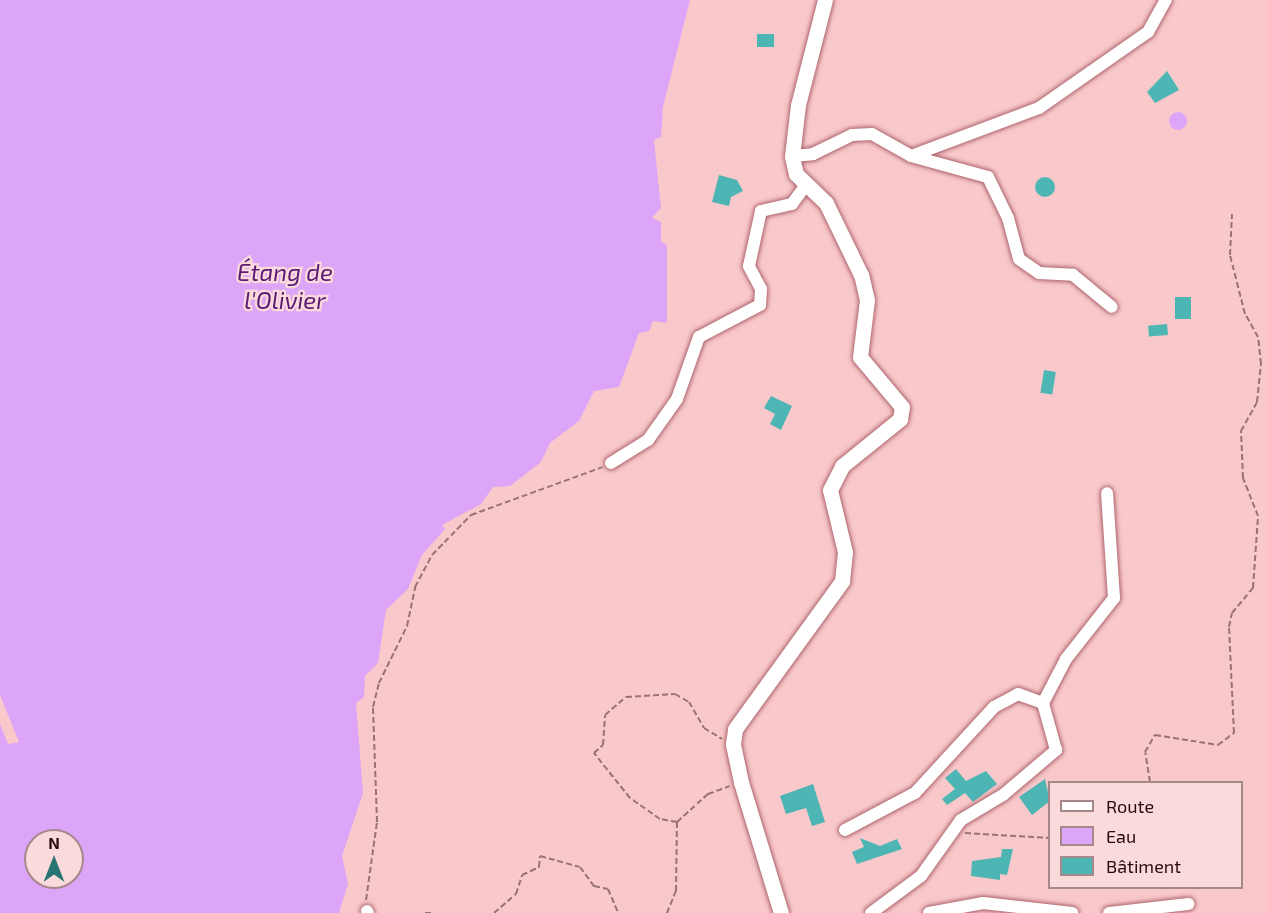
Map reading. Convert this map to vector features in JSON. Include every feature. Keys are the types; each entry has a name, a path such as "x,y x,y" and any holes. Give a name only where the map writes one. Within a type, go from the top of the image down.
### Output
{"street":[{"path":"781,913 741,782 733,744 741,714 842,581 845,552 831,509 837,475 900,419 902,407 860,357 867,300 861,275 826,204 805,186 792,156 798,105 825,0"},
{"path":"911,156 1067,92 1148,32 1166,0"},
{"path":"792,156 813,154 852,135 872,134 911,156 988,177 1008,218 1019,259 1040,273 1073,275 1112,307"},
{"path":"610,463 648,440 677,399 699,337 760,305 761,289 749,266 761,211 792,204 805,186"},
{"path":"871,913 921,876 961,820 1003,795 1056,750 1043,704 1066,659 1114,598 1107,494"},
{"path":"845,830 915,793 994,707 1018,694 1043,704"},
{"path":"929,913 982,903 1072,913"},
{"path":"1109,913 1188,904"}],"path":[{"path":"1150,781 1145,752 1155,735 1218,745 1234,733 1228,655 1232,613 1253,588 1258,516 1243,478 1242,431 1257,402 1261,364 1258,337 1245,314 1230,255 1232,214"},
{"path":"367,912 365,889 376,822 373,707 379,682 407,626 415,587 432,555 471,515 610,463"},
{"path":"677,822 660,819 630,798 594,753 603,745 605,715 626,697 675,694 689,702 704,728 733,744"},
{"path":"667,913 676,891 677,822 708,794 741,782"},
{"path":"961,833 1048,838"},
{"path":"494,913 516,894 522,875 539,867 540,856 580,867 594,886 608,889 618,913"},
{"path":"425,913 434,913"}],"water":[{"name":"Étang de l'Olivier","path":"0,0 690,0 663,107 661,137 654,140 661,208 652,218 661,222 661,241 667,246 667,323 653,321 649,331 639,333 619,387 594,391 579,421 550,443 541,462 510,486 493,487 481,504 442,525 445,529 422,555 408,589 386,610 378,663 365,676 364,697 356,703 363,793 342,856 348,884 339,913 0,913 0,724 8,744 19,742 0,695"},
{"path":"1178,112 1184,115 1187,121 1184,127 1178,130 1172,127 1169,121 1172,115"}],"building":[{"path":"757,34 774,34 774,47 757,47"},
{"path":"1167,71 1179,90 1155,103 1147,92"},
{"path":"719,175 737,180 743,191 731,197 729,206 712,202"},
{"path":"1045,177 1052,180 1055,187 1052,194 1045,197 1038,194 1035,187 1038,180"},
{"path":"1175,297 1191,297 1191,319 1175,319"},
{"path":"1167,324 1168,335 1149,337 1148,326"},
{"path":"1044,370 1056,372 1052,395 1040,393"},
{"path":"771,396 792,406 781,430 770,424 775,414 764,408"},
{"path":"956,769 966,781 986,771 997,784 973,802 965,793 947,805 942,799 955,789 945,778"},
{"path":"1045,779 1048,803 1032,815 1019,797"},
{"path":"813,784 825,822 812,826 806,808 786,814 780,796"},
{"path":"860,838 880,846 897,839 902,849 857,864 852,852 864,847"},
{"path":"1002,849 1013,849 1007,875 1000,874 1000,880 971,876 972,861 1001,857"}]}
